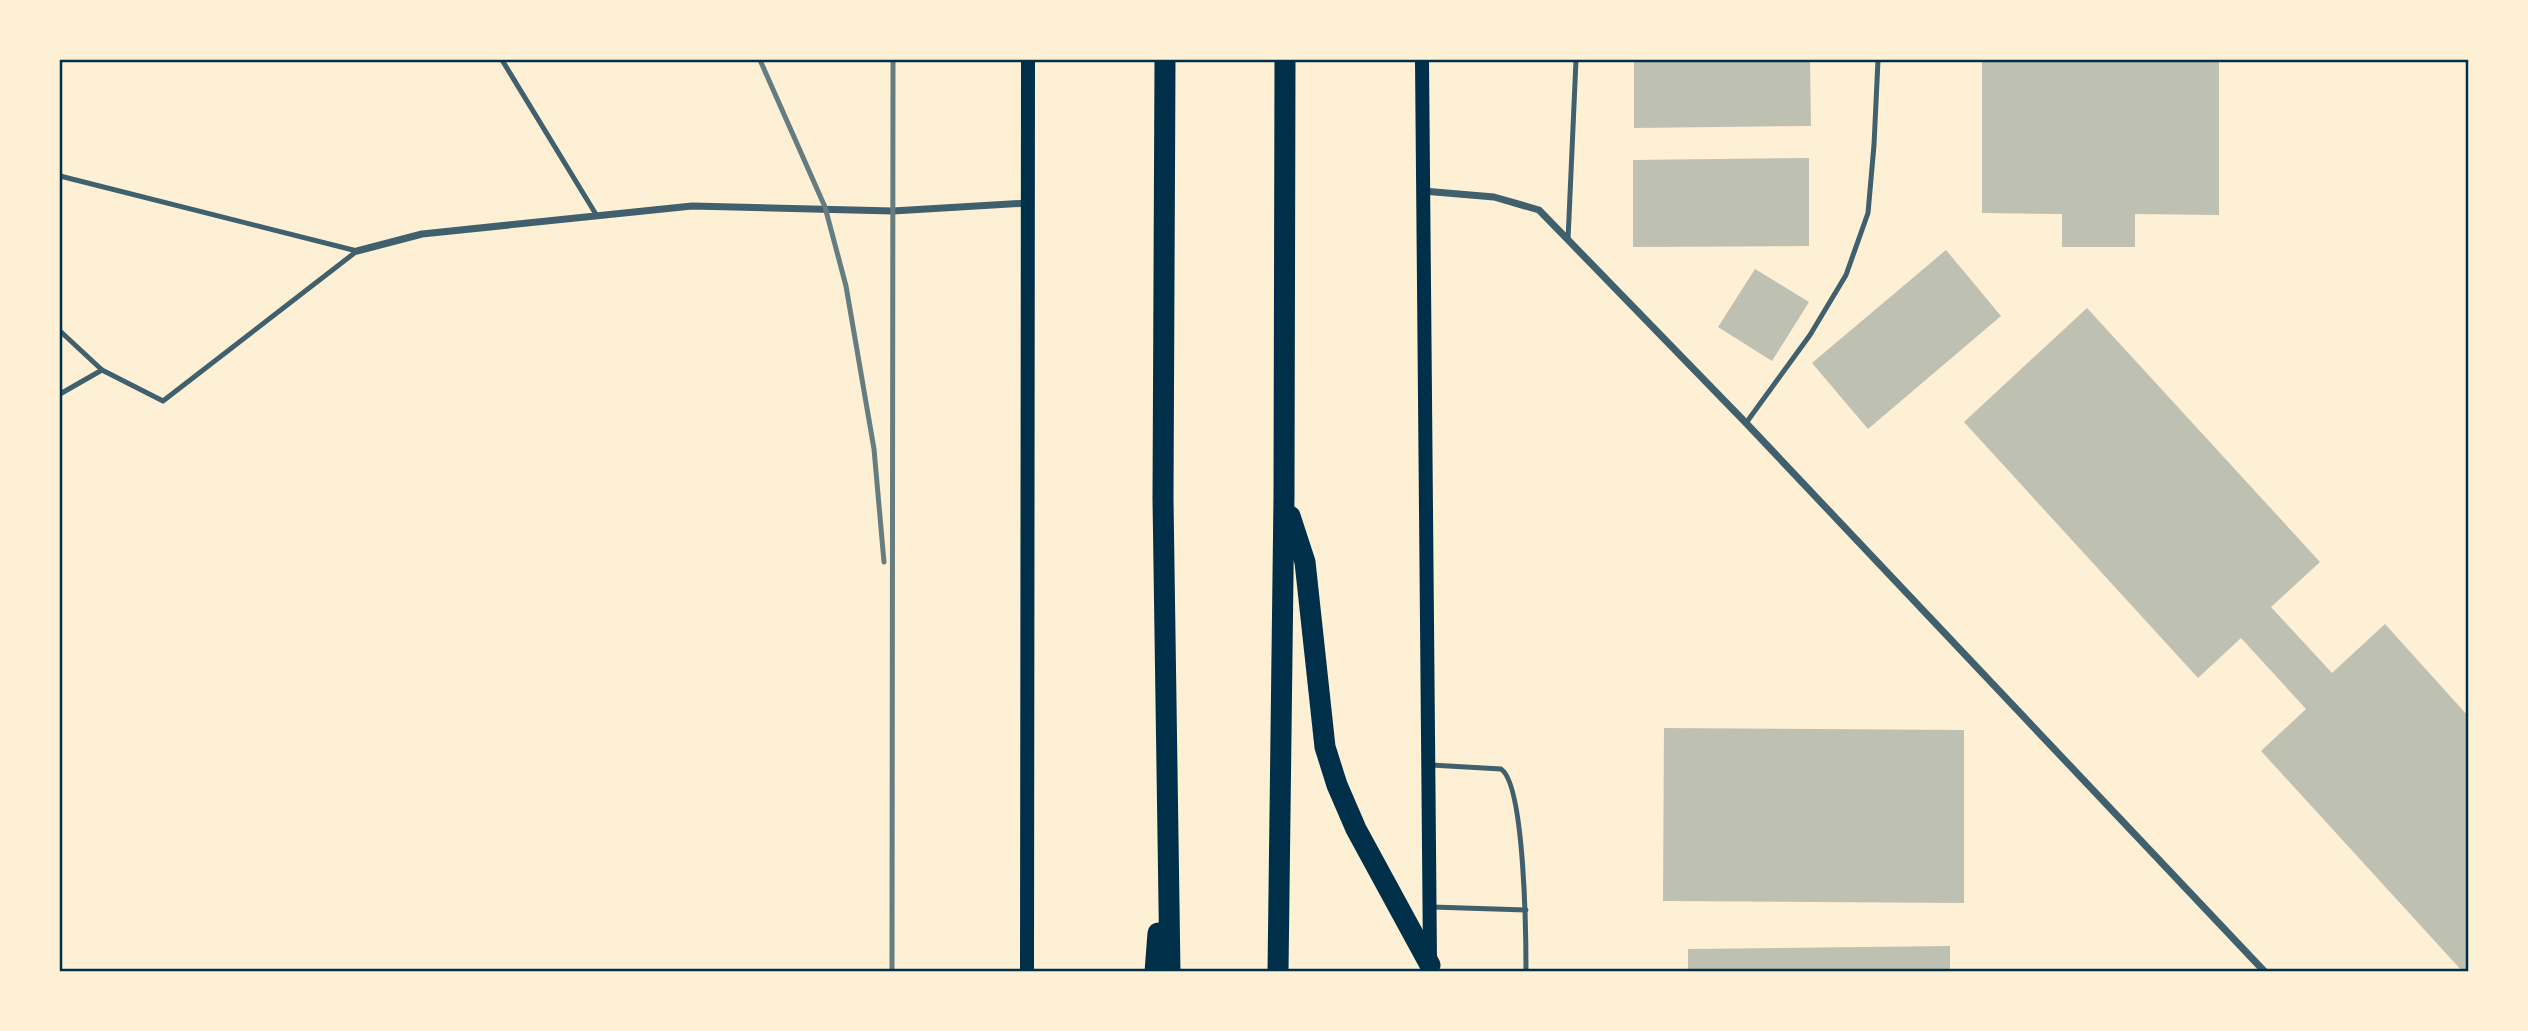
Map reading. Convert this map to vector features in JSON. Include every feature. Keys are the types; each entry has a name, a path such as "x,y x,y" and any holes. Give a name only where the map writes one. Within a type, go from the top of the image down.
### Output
{"highway":[{"path":"1165,60 1163,499 1170,823 1170,971"},
{"path":"1278,971 1284,496 1285,60"},
{"path":"1284,496 1305,562 1325,747 1337,785 1356,829 1430,968"},
{"path":"1154,971 1170,823"}],"main road":[{"path":"1027,971 1028,60"},
{"path":"1422,60 1430,968"}],"street":[{"path":"1423,191 1494,197 1539,210 1746,423 2265,971"},
{"path":"358,251 422,234 692,206 825,207 893,211 1028,204"}],"lane":[{"path":"502,60 597,216"},
{"path":"1568,240 1576,60"},
{"path":"1746,423 1810,335 1846,275 1868,213 1878,60"},
{"path":"60,176 358,251"},
{"path":"60,331 102,370 163,401 358,251"},
{"path":"60,394 102,370"},
{"path":"1428,765 1501,769 1507,773 1513,786 1526,911 1526,971"},
{"path":"1429,906 1526,911"}],"building":[{"path":"1634,60 1810,60 1811,126 1634,128"},
{"path":"1982,60 2219,60 2219,215 2135,214 2135,247 2062,247 2062,214 1982,213"},
{"path":"1809,158 1809,246 1633,247 1633,160"},
{"path":"1946,250 2001,316 1868,429 1812,363"},
{"path":"1755,269 1809,302 1772,361 1718,327"},
{"path":"2087,308 2320,562 2271,607 2332,673 2385,624 2468,716 2468,972 2463,972 2261,751 2306,709 2241,638 2198,678 1964,422"},
{"path":"1664,728 1964,730 1964,903 1663,901"},
{"path":"1950,946 1950,972 1688,972 1688,949"}],"railway":[{"path":"760,60 825,207 846,286 874,449 884,562"},
{"path":"892,972 893,60"}]}
